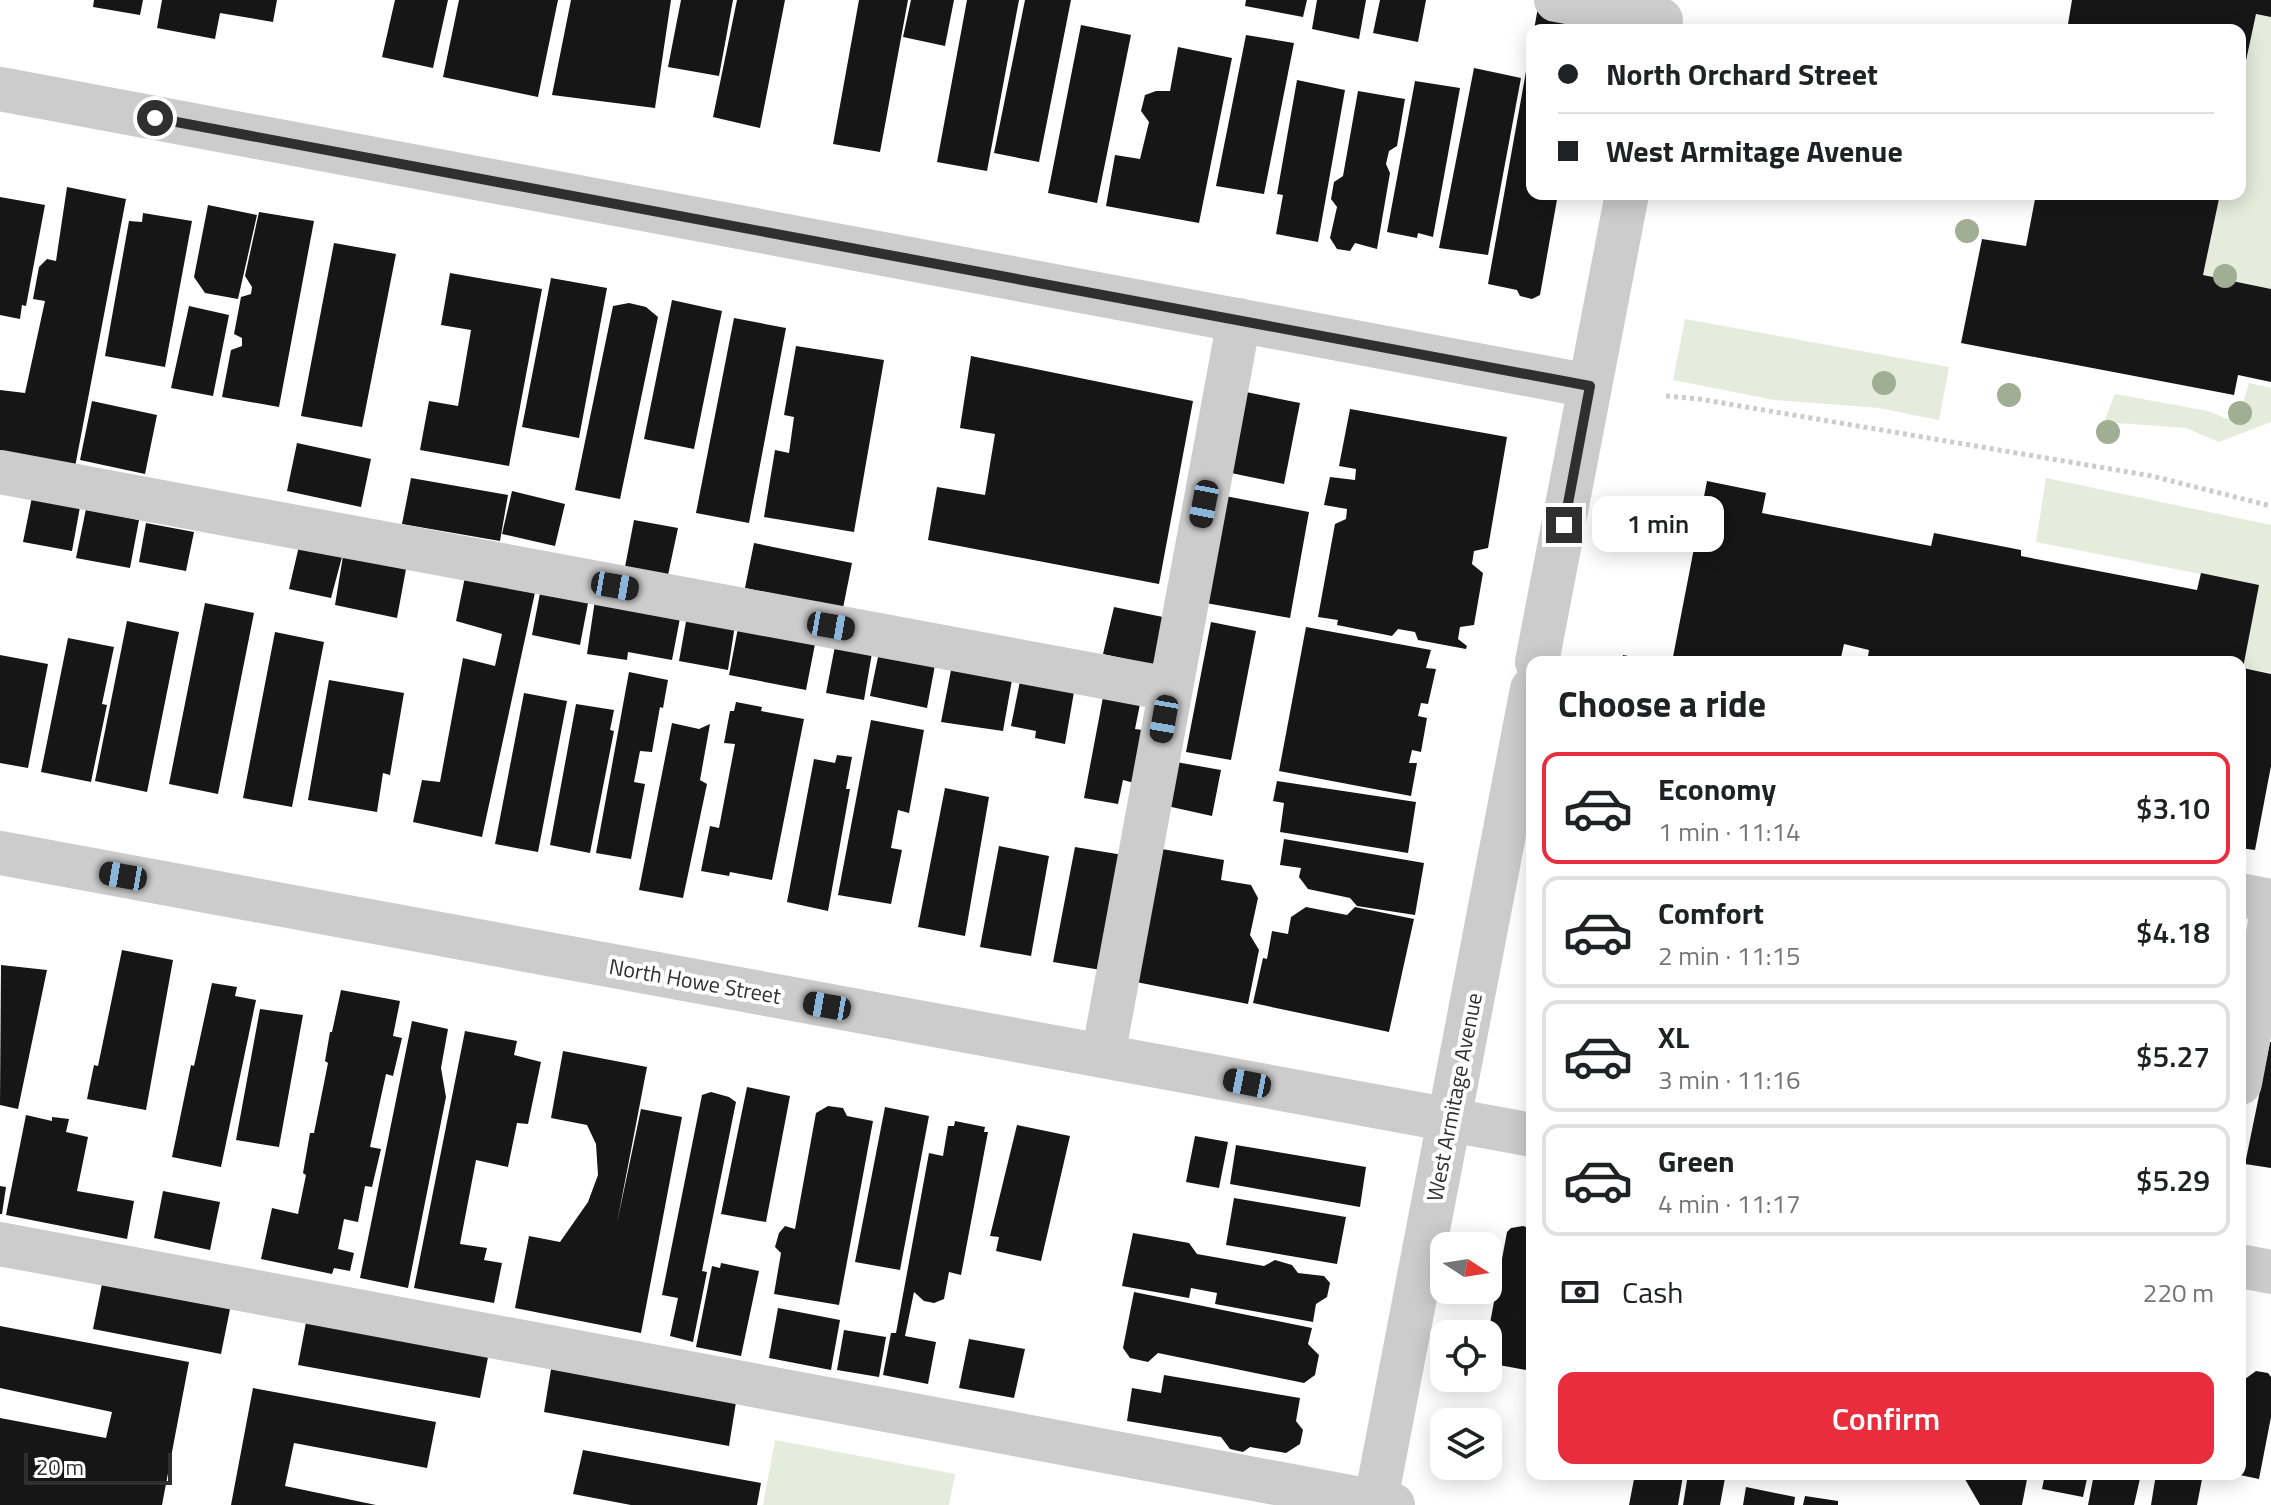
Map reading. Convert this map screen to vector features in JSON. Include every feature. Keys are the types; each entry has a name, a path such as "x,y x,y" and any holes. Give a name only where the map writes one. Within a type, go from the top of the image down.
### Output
{"street":[{"path":"1556,0 1661,17"},
{"path":"0,89 1590,386"},
{"path":"1538,656 1626,200"},
{"path":"1103,1056 1239,320"},
{"path":"0,472 1169,689"},
{"name":"West Armitage Avenue","path":"1381,1504 1449,1121 1525,767"},
{"name":"North Howe Street","path":"0,853 1526,1134"},
{"path":"2246,896 2271,901"},
{"path":"2246,1051 2271,917"},
{"path":"0,1244 1381,1504"},
{"path":"2246,1267 2271,1272"}],"path":[{"path":"1666,396 1743,406 2152,476 2271,506"}],"green space":[{"path":"2256,14 2271,17 2271,289 2203,275 2219,200 2246,200 2246,63"},
{"path":"1685,319 1949,367 1939,420 1879,408 1774,400 1673,380"},
{"path":"2249,383 2271,388 2271,422 2219,442 2186,428 2104,422 2115,394 2208,411 2227,419 2241,409"},
{"path":"2046,478 2271,525 2271,673 2246,669 2245,656 2258,585 2036,542"},
{"path":"775,1440 955,1474 949,1505 763,1505"}],"building":[{"path":"94,0 143,0 140,15 93,7"},
{"path":"162,0 277,0 273,22 220,13 215,39 157,28"},
{"path":"395,0 448,0 433,68 382,57"},
{"path":"459,0 558,0 538,97 443,77"},
{"path":"571,0 671,0 655,108 552,95"},
{"path":"681,0 733,0 719,76 668,67"},
{"path":"737,0 785,0 760,128 713,117"},
{"path":"859,0 908,0 880,152 833,144"},
{"path":"911,0 954,0 945,46 903,37"},
{"path":"967,0 1019,0 987,171 937,162"},
{"path":"1025,0 1071,0 1039,162 994,153"},
{"path":"1246,0 1307,0 1303,17 1245,6"},
{"path":"1317,0 1366,0 1359,39 1312,29"},
{"path":"1380,0 1426,0 1418,42 1373,33"},
{"path":"2072,0 2271,0 2271,17 2256,14 2246,61 2246,24 2068,24"},
{"path":"1538,7 1590,17 1588,24 1535,24"},
{"path":"1081,25 1131,35 1097,203 1048,193"},
{"path":"1246,35 1294,43 1264,194 1216,186"},
{"path":"1178,47 1232,58 1199,223 1106,206 1115,155 1140,159 1149,122 1141,111 1145,95 1170,91"},
{"path":"1474,68 1521,78 1488,255 1439,248"},
{"path":"1526,71 1526,200 1557,200 1540,295 1532,299 1520,296 1517,290 1488,284"},
{"path":"1297,80 1345,90 1318,242 1276,234 1283,195 1277,194"},
{"path":"1415,81 1460,88 1433,237 1418,233 1417,238 1387,232"},
{"path":"1358,91 1405,99 1397,146 1389,151 1386,164 1390,173 1377,249 1355,243 1350,251 1337,249 1330,238 1337,207 1331,199 1334,182 1343,176"},
{"path":"67,187 126,199 75,467 0,453 0,390 25,393 45,301 33,299 39,267 47,259 56,261"},
{"path":"0,197 45,205 26,306 22,305 20,319 0,315"},
{"path":"2035,200 2219,200 2203,275 2271,289 2271,382 2238,375 2234,395 1961,343 1982,239 2026,246"},
{"path":"208,205 257,215 238,299 205,293 194,277"},
{"path":"259,212 314,221 279,407 222,397 231,350 242,346 242,338 234,334 241,297 251,294 252,287 245,276"},
{"path":"143,213 192,221 165,367 105,356 129,221 142,222"},
{"path":"334,243 396,254 362,427 301,416"},
{"path":"450,273 542,289 509,466 420,450 429,401 458,406 471,330 441,325"},
{"path":"551,278 607,288 579,438 522,427"},
{"path":"672,300 722,311 694,449 644,439"},
{"path":"629,303 646,307 658,317 620,499 575,490 613,306"},
{"path":"189,306 229,315 213,396 171,388"},
{"path":"734,318 786,328 749,523 696,513"},
{"path":"796,346 884,360 854,532 764,517 775,450 789,453 794,417 784,415"},
{"path":"971,356 1193,401 1159,584 928,540 937,487 985,495 995,434 960,428"},
{"path":"1246,392 1300,403 1284,484 1231,473"},
{"path":"92,401 157,415 145,474 80,460"},
{"path":"1350,409 1507,437 1488,548 1474,551 1472,564 1483,573 1474,625 1460,627 1458,639 1467,646 1466,649 1418,640 1415,632 1398,629 1392,636 1337,625 1338,620 1318,617 1335,524 1346,519 1347,509 1324,505 1330,477 1355,480 1356,469 1339,466"},
{"path":"297,443 371,459 361,507 287,491"},
{"path":"411,478 508,495 500,541 402,524"},
{"path":"1707,481 1766,493 1762,513 1931,546 1934,533 2021,550 2021,556 2197,590 2201,573 2259,585 2245,656 1868,656 1869,650 1844,644 1841,656 1673,656"},
{"path":"512,491 565,504 555,546 502,534"},
{"path":"1220,495 1309,512 1290,618 1200,602"},
{"path":"32,497 80,507 72,551 23,542"},
{"path":"86,509 139,520 130,568 76,558"},
{"path":"634,520 678,528 668,575 625,567"},
{"path":"146,523 194,532 186,571 139,562"},
{"path":"754,543 852,563 843,608 745,588"},
{"path":"299,546 342,557 331,598 289,589"},
{"path":"343,556 406,569 397,618 335,605"},
{"path":"466,572 536,588 482,837 413,822 422,780 440,782 463,658 495,666 502,634 456,621"},
{"path":"541,588 589,598 580,645 532,635"},
{"path":"595,600 681,613 672,660 628,652 627,660 587,654"},
{"path":"205,603 254,613 218,794 169,784"},
{"path":"1114,607 1163,617 1154,665 1103,654"},
{"path":"687,616 735,625 728,670 679,661"},
{"path":"127,621 179,632 147,792 95,781"},
{"path":"1211,622 1256,631 1231,760 1186,752"},
{"path":"1306,627 1431,650 1426,668 1436,669 1428,704 1421,703 1418,716 1427,718 1421,752 1412,750 1409,763 1417,763 1411,796 1279,771"},
{"path":"738,628 815,644 806,690 729,675"},
{"path":"275,632 324,642 292,807 243,798"},
{"path":"68,638 114,647 102,704 107,705 91,782 41,772"},
{"path":"835,646 872,653 864,700 826,693"},
{"path":"879,652 935,665 927,708 870,696"},
{"path":"0,655 48,664 28,768 0,763"},
{"path":"2246,669 2271,674 2271,766 2255,850 2246,849"},
{"path":"951,670 1012,680 1003,731 941,722"},
{"path":"629,672 668,680 652,752 640,751 634,782 645,784 631,859 596,853"},
{"path":"329,680 404,693 390,775 383,773 377,812 308,800"},
{"path":"1020,681 1074,692 1065,744 1035,738 1036,731 1011,726"},
{"path":"524,693 567,701 538,852 495,844"},
{"path":"1103,697 1140,704 1135,729 1143,730 1134,783 1123,780 1118,804 1084,798"},
{"path":"736,702 762,707 761,711 804,719 772,880 730,872 729,876 701,871 710,826 719,828 735,744 724,743 730,711 734,711"},
{"path":"576,704 614,710 610,730 614,731 590,853 550,845"},
{"path":"871,720 924,730 909,813 898,810 891,848 902,850 891,904 838,895"},
{"path":"672,723 699,729 710,724 700,780 707,784 683,898 639,890"},
{"path":"837,755 852,757 846,789 850,789 828,911 787,902 814,759 835,763"},
{"path":"1176,762 1221,770 1212,816 1167,806"},
{"path":"1277,781 1416,802 1408,853 1280,832 1284,803 1273,801"},
{"path":"945,788 989,797 965,936 918,927"},
{"path":"1284,839 1424,863 1415,915 1357,906 1350,898 1308,889 1299,877 1301,868 1280,865"},
{"path":"999,846 1049,856 1031,956 980,947"},
{"path":"1075,847 1123,855 1101,970 1053,962"},
{"path":"1162,849 1224,860 1221,880 1251,885 1258,898 1250,935 1259,950 1248,1004 1136,982"},
{"path":"1306,907 1347,915 1355,907 1414,919 1389,1032 1253,1003 1272,931 1288,934 1291,917"},
{"path":"122,950 173,960 146,1110 87,1099 94,1065 98,1066"},
{"path":"1,965 47,970 18,1109 0,1105"},
{"path":"212,983 237,987 235,996 256,1000 221,1167 172,1157"},
{"path":"341,990 400,1001 393,1036 402,1038 393,1076 386,1074 370,1147 381,1149 372,1187 365,1186 358,1222 344,1219 338,1249 354,1253 350,1271 334,1268 332,1274 261,1259 272,1208 298,1214 310,1133 314,1133 328,1063 325,1061 330,1032"},
{"path":"260,1009 303,1015 279,1147 236,1140"},
{"path":"412,1021 448,1029 441,1068 446,1097 408,1288 360,1278"},
{"path":"465,1031 517,1041 514,1055 541,1062 528,1124 517,1123 508,1167 476,1160 460,1244 487,1248 484,1260 502,1263 494,1303 414,1288"},
{"path":"2271,1042 2271,1168 2246,1164"},
{"path":"563,1051 647,1067 617,1223 641,1109 682,1117 641,1333 515,1308 529,1236 560,1242 588,1202 598,1175 596,1144 587,1125 551,1118"},
{"path":"747,1087 790,1096 766,1222 721,1214"},
{"path":"711,1092 736,1102 702,1271 707,1272 693,1342 670,1336 678,1298 662,1295 702,1095"},
{"path":"828,1106 843,1108 847,1116 873,1121 839,1305 774,1294 781,1253 775,1247 779,1233 785,1226 795,1229 816,1113"},
{"path":"885,1107 929,1116 900,1270 855,1262"},
{"path":"26,1115 52,1121 52,1117 69,1119 66,1132 88,1137 77,1191 134,1201 127,1239 6,1215"},
{"path":"955,1121 985,1127 984,1132 988,1132 961,1275 949,1272 944,1299 934,1303 924,1301 914,1292 905,1336 936,1342 928,1384 883,1375 891,1333 896,1333 929,1153 943,1156 948,1126 954,1126"},
{"path":"1017,1125 1070,1136 1041,1261 996,1251 999,1237 990,1236"},
{"path":"1195,1136 1228,1142 1219,1188 1186,1182"},
{"path":"1236,1145 1366,1167 1360,1207 1230,1184"},
{"path":"0,1186 6,1187 2,1214 0,1214"},
{"path":"163,1191 220,1202 210,1250 154,1238"},
{"path":"1234,1198 1346,1217 1337,1264 1226,1245"},
{"path":"1526,1227 1526,1370 1502,1366 1502,1320 1491,1320 1494,1304 1502,1304 1502,1259 1507,1232 1511,1228"},
{"path":"1133,1233 1189,1243 1197,1254 1264,1266 1275,1260 1292,1265 1298,1273 1324,1276 1330,1283 1327,1297 1316,1304 1313,1322 1215,1304 1217,1293 1191,1288 1189,1298 1122,1286"},
{"path":"721,1263 759,1271 741,1356 696,1347 712,1266 720,1268"},
{"path":"103,1279 231,1304 221,1354 93,1329"},
{"path":"1134,1292 1312,1328 1308,1344 1319,1355 1315,1375 1304,1383 1158,1353 1148,1362 1130,1358 1123,1348"},
{"path":"778,1308 840,1320 831,1370 769,1358"},
{"path":"307,1317 489,1352 480,1398 298,1365"},
{"path":"0,1326 189,1362 162,1505 0,1505 0,1418 106,1438 112,1412 0,1388"},
{"path":"844,1330 886,1337 879,1377 837,1370"},
{"path":"969,1339 1025,1349 1014,1398 959,1388"},
{"path":"552,1363 737,1396 729,1446 544,1412"},
{"path":"2256,1371 2268,1373 2271,1377 2271,1417 2259,1479 2246,1476 2246,1378"},
{"path":"1164,1375 1300,1398 1296,1421 1303,1430 1300,1444 1286,1453 1250,1447 1243,1452 1230,1449 1221,1437 1127,1421 1132,1388 1161,1393"},
{"path":"253,1388 436,1422 427,1468 294,1443 285,1486 376,1505 231,1505"},
{"path":"583,1450 761,1483 757,1505 631,1505 573,1494"},
{"path":"1634,1480 1682,1480 1678,1505 1629,1505"},
{"path":"1687,1480 1725,1480 1720,1505 1683,1505"},
{"path":"1965,1480 2027,1480 2022,1505 1980,1505"},
{"path":"2044,1480 2087,1480 2083,1497 2042,1489"},
{"path":"2093,1480 2140,1480 2134,1505 2088,1505"},
{"path":"2155,1480 2202,1480 2197,1505 2151,1505"},
{"path":"1746,1487 1795,1497 1794,1505 1743,1505"},
{"path":"1805,1496 1838,1501 1838,1505 1803,1505"}],"route":[{"path":"155,118 1590,386 1564,525"}]}
